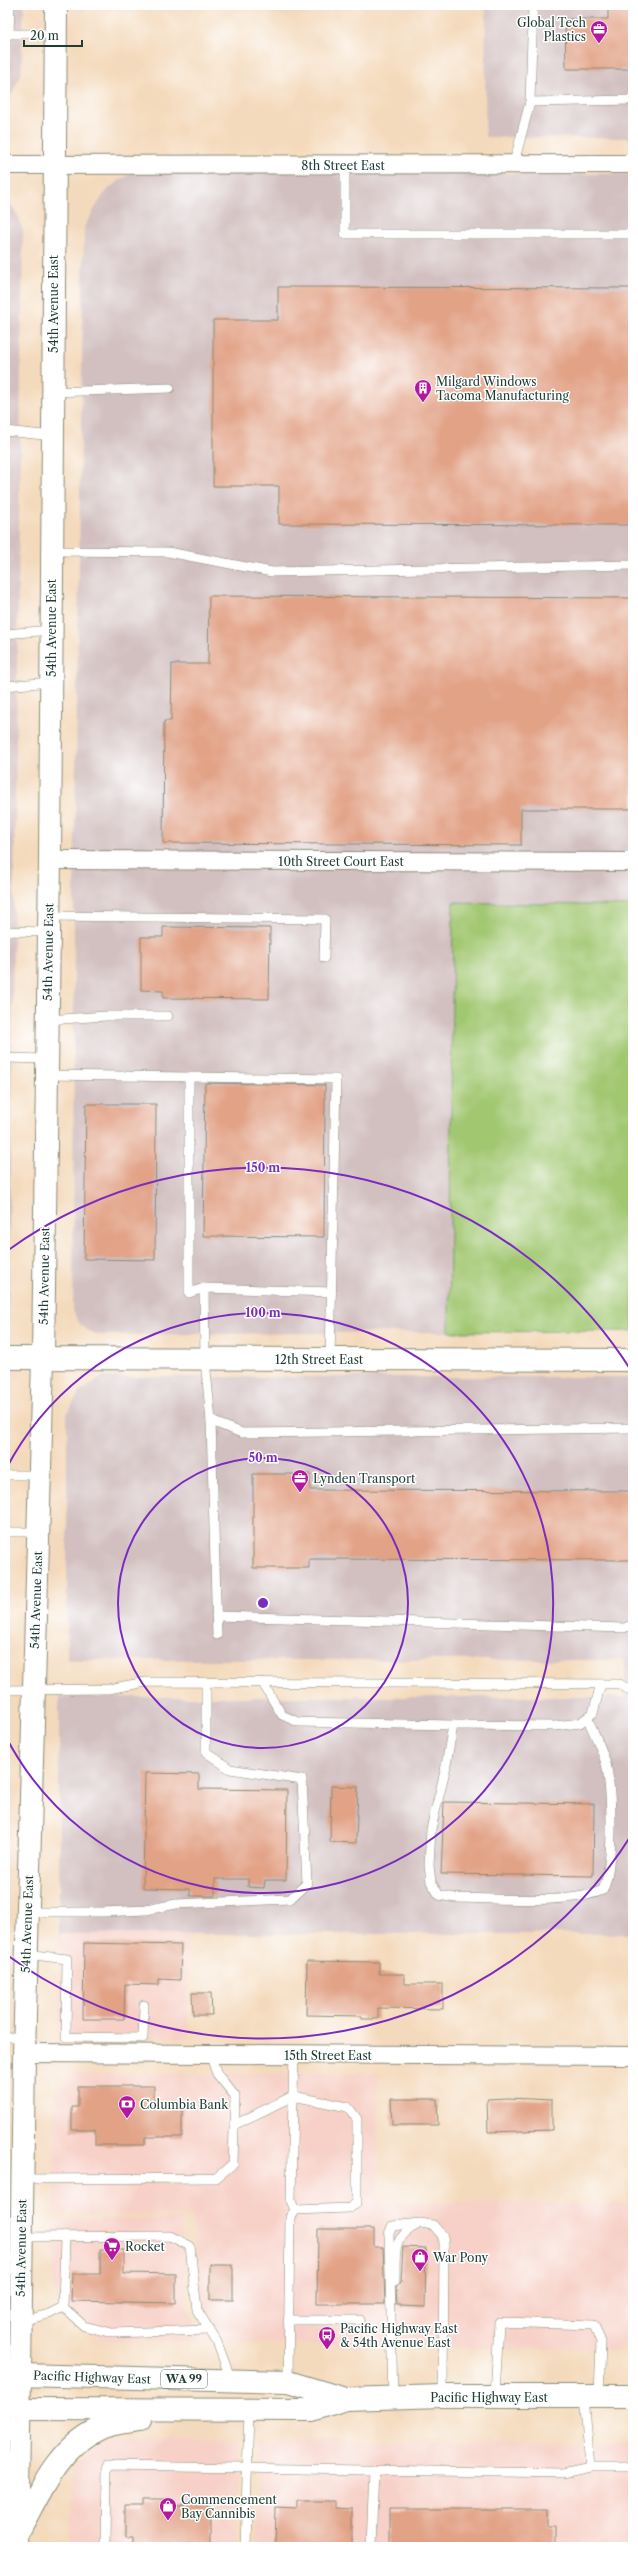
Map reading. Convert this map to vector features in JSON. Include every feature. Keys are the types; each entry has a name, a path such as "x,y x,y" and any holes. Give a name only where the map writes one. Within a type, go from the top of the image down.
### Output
{"main road":[{"name":"54th Avenue East","path":"17,2541 12,2374 21,2321 22,2179 18,2043 26,1954 28,1912 43,1358 50,860 53,166 56,5"},
{"name":"12th Street East","path":"5,1358 205,1360 633,1360"},
{"name":"Pacific Highway East","path":"12,2374 288,2382 345,2399 393,2399 443,2396 633,2396"},
{"name":"Pacific Highway East","path":"12,2409 186,2411 312,2410 345,2399"},
{"path":"17,2541 58,2462 74,2445 102,2428 186,2411"}],"street":[{"name":"8th Street East","path":"5,165 633,164"},
{"name":"10th Street Court East","path":"50,860 633,862"},
{"name":"15th Street East","path":"18,2043 143,2046 210,2054 633,2056"}],"lane":[{"path":"10,5 7,35 56,34"},
{"path":"514,163 530,102 533,5"},
{"path":"530,102 633,100"},
{"path":"345,165 345,234 633,234"},
{"path":"53,392 170,388"},
{"path":"5,432 53,436"},
{"path":"52,551 168,552 272,572 633,566"},
{"path":"5,634 51,630"},
{"path":"5,686 51,682"},
{"path":"5,931 49,924 325,919 324,958"},
{"path":"47,1020 168,1016"},
{"path":"5,1058 47,1067 189,1078 336,1080 330,1359"},
{"path":"189,1078 189,1293 204,1288 332,1292"},
{"path":"204,1288 205,1360 211,1421 217,1635"},
{"path":"211,1421 242,1433 633,1428"},
{"path":"5,1475 40,1475"},
{"path":"5,1532 38,1532"},
{"path":"216,1616 624,1628 633,1624"},
{"path":"5,1690 108,1689 146,1682 262,1682 620,1684 633,1693"},
{"path":"28,1912 103,1912 146,1910 176,1904 290,1899 307,1882 302,1780 230,1769 206,1752 206,1682"},
{"path":"262,1682 282,1715 298,1722 555,1726 580,1724 588,1719 593,1713 601,1684"},
{"path":"453,1725 445,1771 431,1829 430,1882 439,1895 455,1898 568,1898 590,1896 603,1890 608,1879 610,1819 607,1767 588,1719"},
{"path":"26,1954 67,1959 66,2037 143,2046 144,2006"},
{"path":"22,2179 216,2178 233,2164 235,2096 217,2074 210,2054"},
{"path":"294,2054 291,2201 295,2210"},
{"path":"234,2125 293,2096 348,2107 357,2119 357,2202 350,2208 295,2210"},
{"path":"288,2382 290,2217 295,2210"},
{"path":"393,2399 391,2313 395,2305 396,2243 408,2229 420,2223 433,2225 442,2234 444,2242 443,2396"},
{"path":"21,2237 170,2236 190,2246 196,2310 217,2342 231,2380"},
{"path":"62,2307 65,2237"},
{"path":"21,2321 49,2314 62,2307"},
{"path":"62,2307 84,2326 112,2333 210,2330"},
{"path":"288,2320 360,2320"},
{"path":"495,2396 499,2322 594,2324 601,2342 592,2396 590,2467"},
{"path":"245,2547 249,2469 249,2411"},
{"path":"106,2547 107,2466 563,2473 590,2467 633,2467"},
{"path":"371,2547 374,2470"}],"shaded area":[{"path":"5,5 24,5 21,74 12,94 5,103"},
{"path":"486,5 633,5 633,138 485,137"},
{"path":"134,171 633,174 633,906 453,903 449,1332 95,1335 81,1326 73,1311 74,898 84,227 103,195 112,186"},
{"path":"5,195 19,218 23,232 8,1323 5,1327"},
{"path":"102,1377 633,1377 633,1934 59,1934 59,1697 626,1697 625,1660 67,1660 67,1414 79,1393"},
{"path":"59,1934 188,1934 188,2038 59,2038"},
{"path":"379,2073 378,2202 633,2204 633,2349 377,2347 223,2342 201,2307 192,2216 55,2214 54,2094 72,2074"},
{"path":"54,2219 182,2219 187,2308 211,2343 103,2340 64,2319 54,2290"},
{"path":"104,2440 239,2441 238,2547 70,2547 73,2467"},
{"path":"260,2441 633,2444 633,2547 256,2547"}],"green space":[{"path":"453,902 633,906 633,1331 449,1332"}],"building":[{"name":"Global Tech Plastics","path":"608,5 633,5 633,69 566,69 565,19 608,19"},
{"name":"Milgard Windows Tacoma Manufacturing","path":"278,287 633,288 633,525 279,524 279,486 213,486 213,320 278,320"},
{"path":"209,596 633,598 633,809 521,809 521,845 163,843 164,721 171,721 172,664 208,664"},
{"path":"163,927 270,928 269,999 163,998 163,991 141,990 141,937 163,937"},
{"path":"205,1083 325,1085 324,1237 203,1236"},
{"path":"86,1104 156,1104 155,1260 84,1259"},
{"path":"253,1474 310,1474 310,1490 633,1491 633,1560 309,1559 309,1568 253,1568"},
{"path":"145,1773 199,1774 199,1789 287,1790 286,1880 265,1880 264,1888 248,1887 248,1879 215,1879 215,1896 190,1896 190,1889 143,1888"},
{"path":"331,1786 358,1787 356,1843 330,1842"},
{"path":"444,1802 594,1804 593,1876 441,1874"},
{"path":"84,1943 181,1945 180,1980 159,1979 159,1985 125,1984 124,2019 83,2019"},
{"path":"307,1961 379,1962 379,1974 404,1974 404,1984 443,1984 443,2009 378,2008 378,2019 362,2019 362,2016 306,2015"},
{"path":"192,1993 211,1993 212,2015 193,2015"},
{"name":"Columbia Bank","path":"78,2086 154,2086 154,2102 182,2102 182,2137 145,2137 145,2145 95,2145 95,2130 72,2130 72,2107 78,2107"},
{"path":"508,2098 552,2100 552,2130 488,2132 487,2099"},
{"path":"391,2099 437,2099 438,2125 392,2125"},
{"path":"318,2229 374,2229 374,2247 383,2247 385,2304 317,2304"},
{"path":"403,2247 426,2248 425,2307 401,2306 401,2304 397,2304 396,2288 401,2282"},
{"path":"100,2250 124,2250 124,2273 176,2274 176,2303 71,2301 72,2274 100,2274"},
{"path":"210,2265 233,2265 233,2300 210,2300"},
{"name":"Commencement Bay Cannibis","path":"143,2499 169,2499 169,2506 210,2506 210,2547 133,2547 133,2536 125,2536 125,2506 143,2506"},
{"path":"297,2501 335,2501 335,2508 352,2509 352,2547 275,2547 276,2508 297,2509"},
{"path":"389,2509 548,2509 548,2526 555,2526 555,2547 389,2547"}],"place":[{"name":"Global Tech Plastics","path":"599,44"},
{"name":"Milgard Windows Tacoma Manufacturing","path":"423,403"},
{"name":"Lynden Transport","path":"300,1493"},
{"name":"Columbia Bank","path":"127,2119"},
{"name":"Rocket","path":"112,2261"},
{"name":"War Pony","path":"420,2272"},
{"name":"Pacific Highway East & 54th Avenue East","path":"327,2350"},
{"name":"Commencement Bay Cannibis","path":"168,2521"}]}
